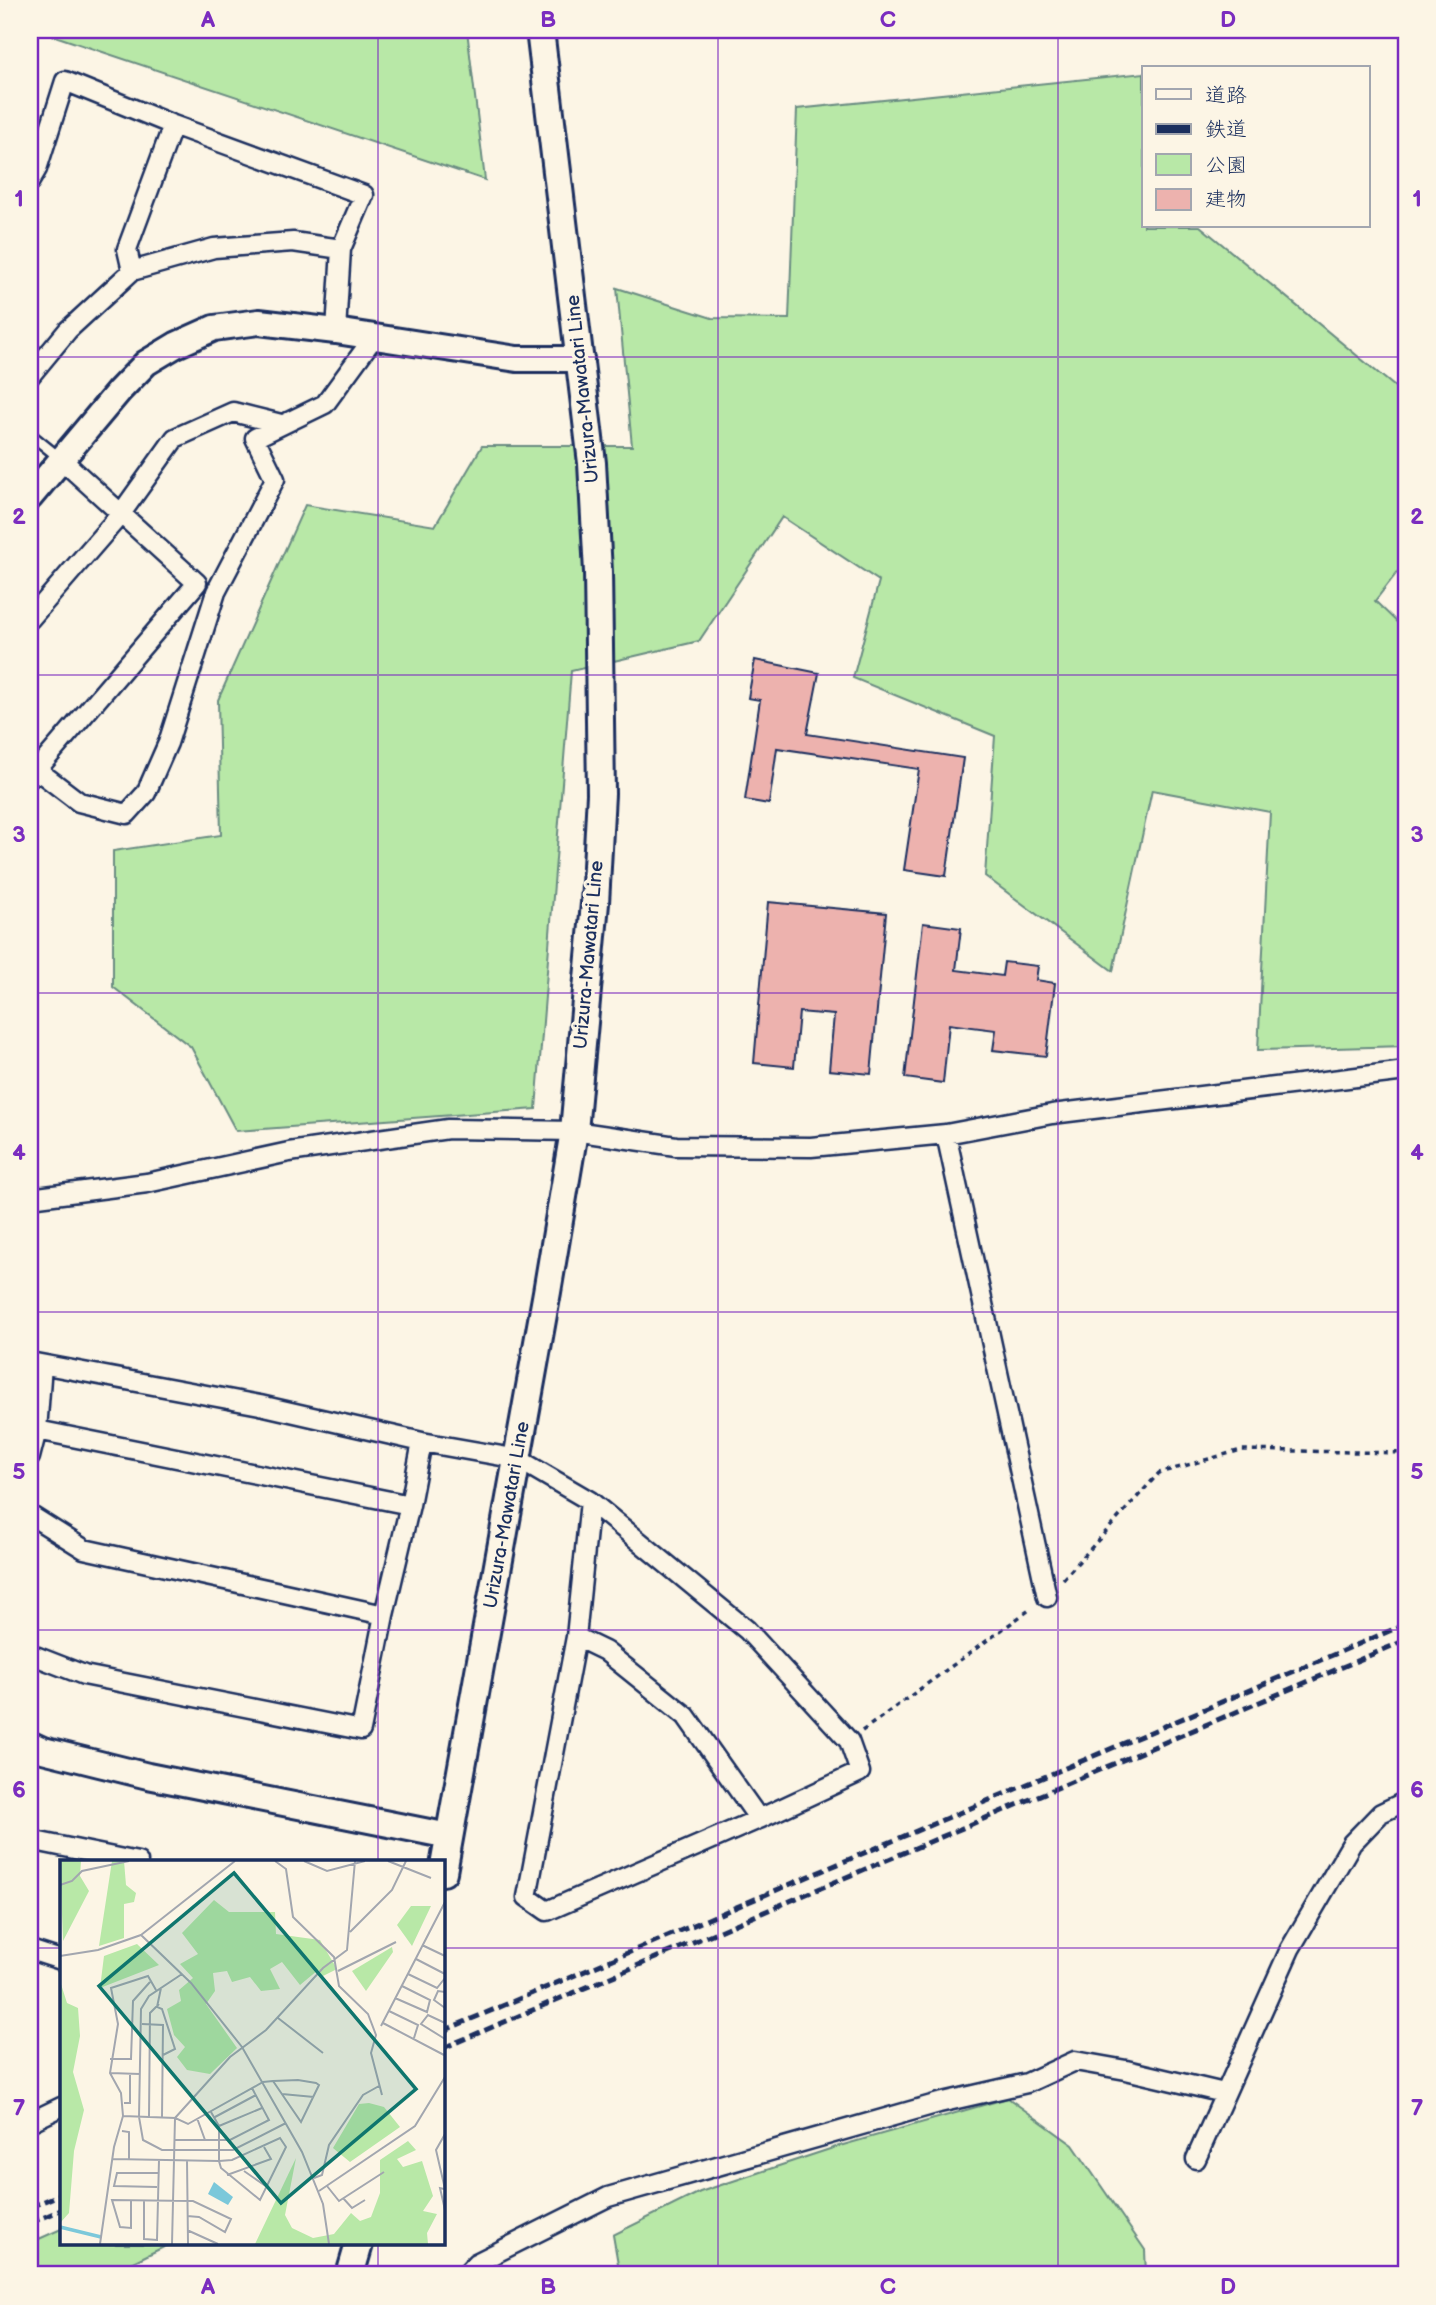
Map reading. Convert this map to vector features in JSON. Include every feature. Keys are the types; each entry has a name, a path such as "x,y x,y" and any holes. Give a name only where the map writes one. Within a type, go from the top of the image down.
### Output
{"main road":[{"name":"Urizura-Mawatari Line","path":"444,1866 574,1131 595,903 601,794 598,572 592,463 540,30"},
{"path":"350,2275 358,2246"}],"street":[{"path":"30,181 37,169 65,81 173,125 363,195 341,249 336,331"},
{"path":"132,271 127,249 173,125"},
{"path":"30,376 68,330 132,271 214,248 293,242 341,249"},
{"path":"30,497 146,363 215,328 259,323 336,331 517,359 581,359"},
{"path":"62,460 197,583 33,774 79,802 127,814 146,793 168,743 216,592 275,479 255,439 325,404 374,337"},
{"path":"30,619 120,515 175,438 233,412 281,424"},
{"path":"30,1198 147,1183 289,1152 448,1129 574,1131 676,1146 811,1147 946,1134 1052,1114 1406,1071"},
{"path":"946,1134 1047,1597"},
{"path":"30,1457 37,1430 36,1364 260,1405 422,1442 518,1459 590,1502 747,1630 849,1741 860,1772 547,1911 527,1897 576,1637 590,1502"},
{"path":"37,1430 410,1505"},
{"path":"30,1654 83,1675 361,1730 422,1442"},
{"path":"30,1515 84,1549 384,1615"},
{"path":"576,1637 605,1651 686,1716 759,1819"},
{"path":"30,1744 43,1750 148,1776 449,1836"},
{"path":"1196,2159 1290,1949 1352,1843 1381,1813 1406,1801"},
{"path":"30,1840 128,1860"},
{"path":"30,1950 60,1960"},
{"path":"465,2275 476,2263 608,2197 939,2103 1027,2083 1075,2061 1224,2093"},
{"path":"30,2122 60,2107"}],"lane":[{"path":"30,434 62,460"}],"path":[{"path":"849,1741 1047,1597 1158,1473 1241,1450 1406,1454"}],"green space":[{"path":"37,30 467,30 485,180"},
{"path":"1142,73 1142,228 1202,228 1406,396 1406,561 1375,601 1406,631 1406,1046 1258,1050 1270,812 1152,790 1113,971 985,876 995,736 853,678 879,581 782,517 699,641 571,671 536,1109 236,1131 191,1047 113,987 113,851 221,835 218,700 305,505 435,526 482,446 632,446 617,288 712,318 789,319 797,109"},
{"path":"1008,2098 1073,2145 1145,2250 1146,2275 620,2275 613,2235 700,2192 836,2147"},
{"path":"60,2229 60,2246 166,2246 106,2275 30,2275 30,2243"}],"building":[{"path":"755,660 819,673 807,734 963,758 946,876 904,870 919,769 777,748 769,804 745,800 760,700 748,698"},
{"path":"768,902 886,913 871,1074 829,1070 834,1015 799,1012 794,1067 754,1063"},
{"path":"923,923 961,928 956,970 1002,976 1004,962 1038,966 1036,980 1055,983 1046,1056 993,1050 996,1030 949,1024 943,1083 905,1078"}],"railway":[{"path":"444,2031 1406,1624"},
{"path":"444,2048 1406,1640"},
{"path":"30,2207 60,2194"},
{"path":"30,2223 60,2210"}]}
